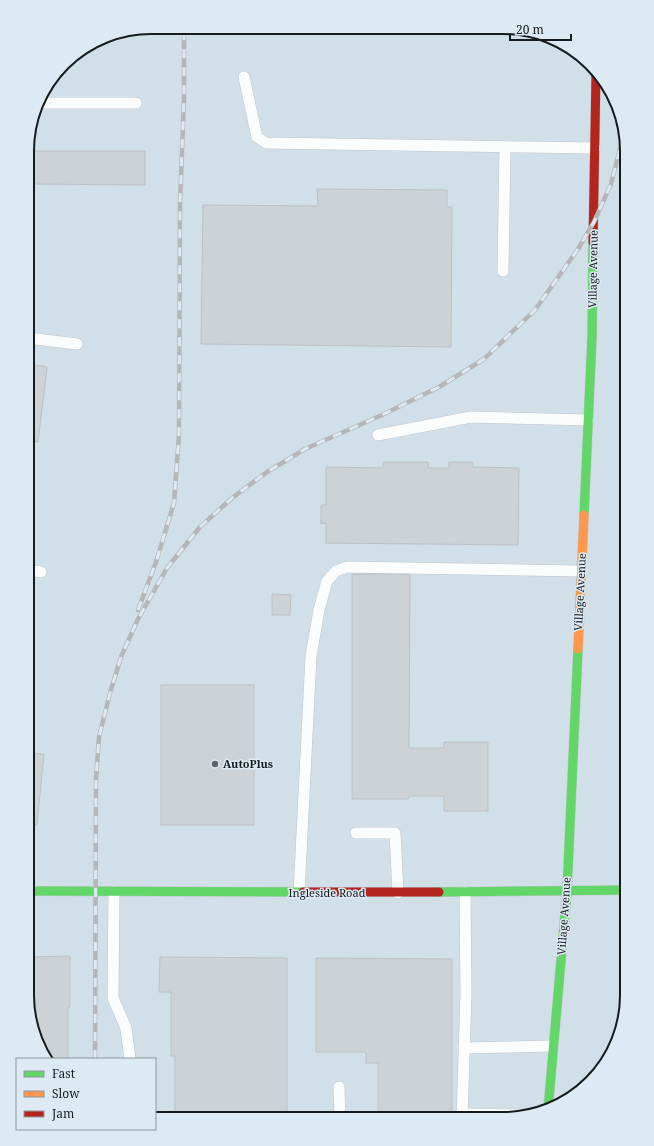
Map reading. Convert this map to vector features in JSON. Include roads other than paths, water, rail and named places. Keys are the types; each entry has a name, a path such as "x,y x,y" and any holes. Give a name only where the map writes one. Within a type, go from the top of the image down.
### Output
{"street":[{"name":"Village Avenue","path":"549,1103 567,891 592,337 596,81"},
{"name":"Ingleside Road","path":"34,891 398,893 620,890"}],"lane":[{"path":"244,77 257,137 266,143 595,148"},
{"path":"45,103 136,103"},
{"path":"502,271 505,147"},
{"path":"34,339 77,344"},
{"path":"378,434 471,417 588,420"},
{"path":"299,893 311,656 319,610 327,581 336,571 347,567 581,571"},
{"path":"34,571 41,572"},
{"path":"356,833 395,833 398,893"},
{"path":"114,892 113,998 126,1028 130,1058"},
{"path":"462,1112 466,994 465,892"},
{"path":"464,1048 553,1046"},
{"path":"339,1087 340,1112"}],"railway":[{"path":"138,610 156,562 174,503 179,435 180,203 184,99 184,34"},
{"path":"95,1058 96,779 99,737 121,657 138,619 167,568 200,527 232,498 267,472 305,449 382,415 439,387 484,359 535,310 578,249 594,222 611,184 620,149"}],"place":[{"name":"AutoPlus","path":"215,764"}]}
